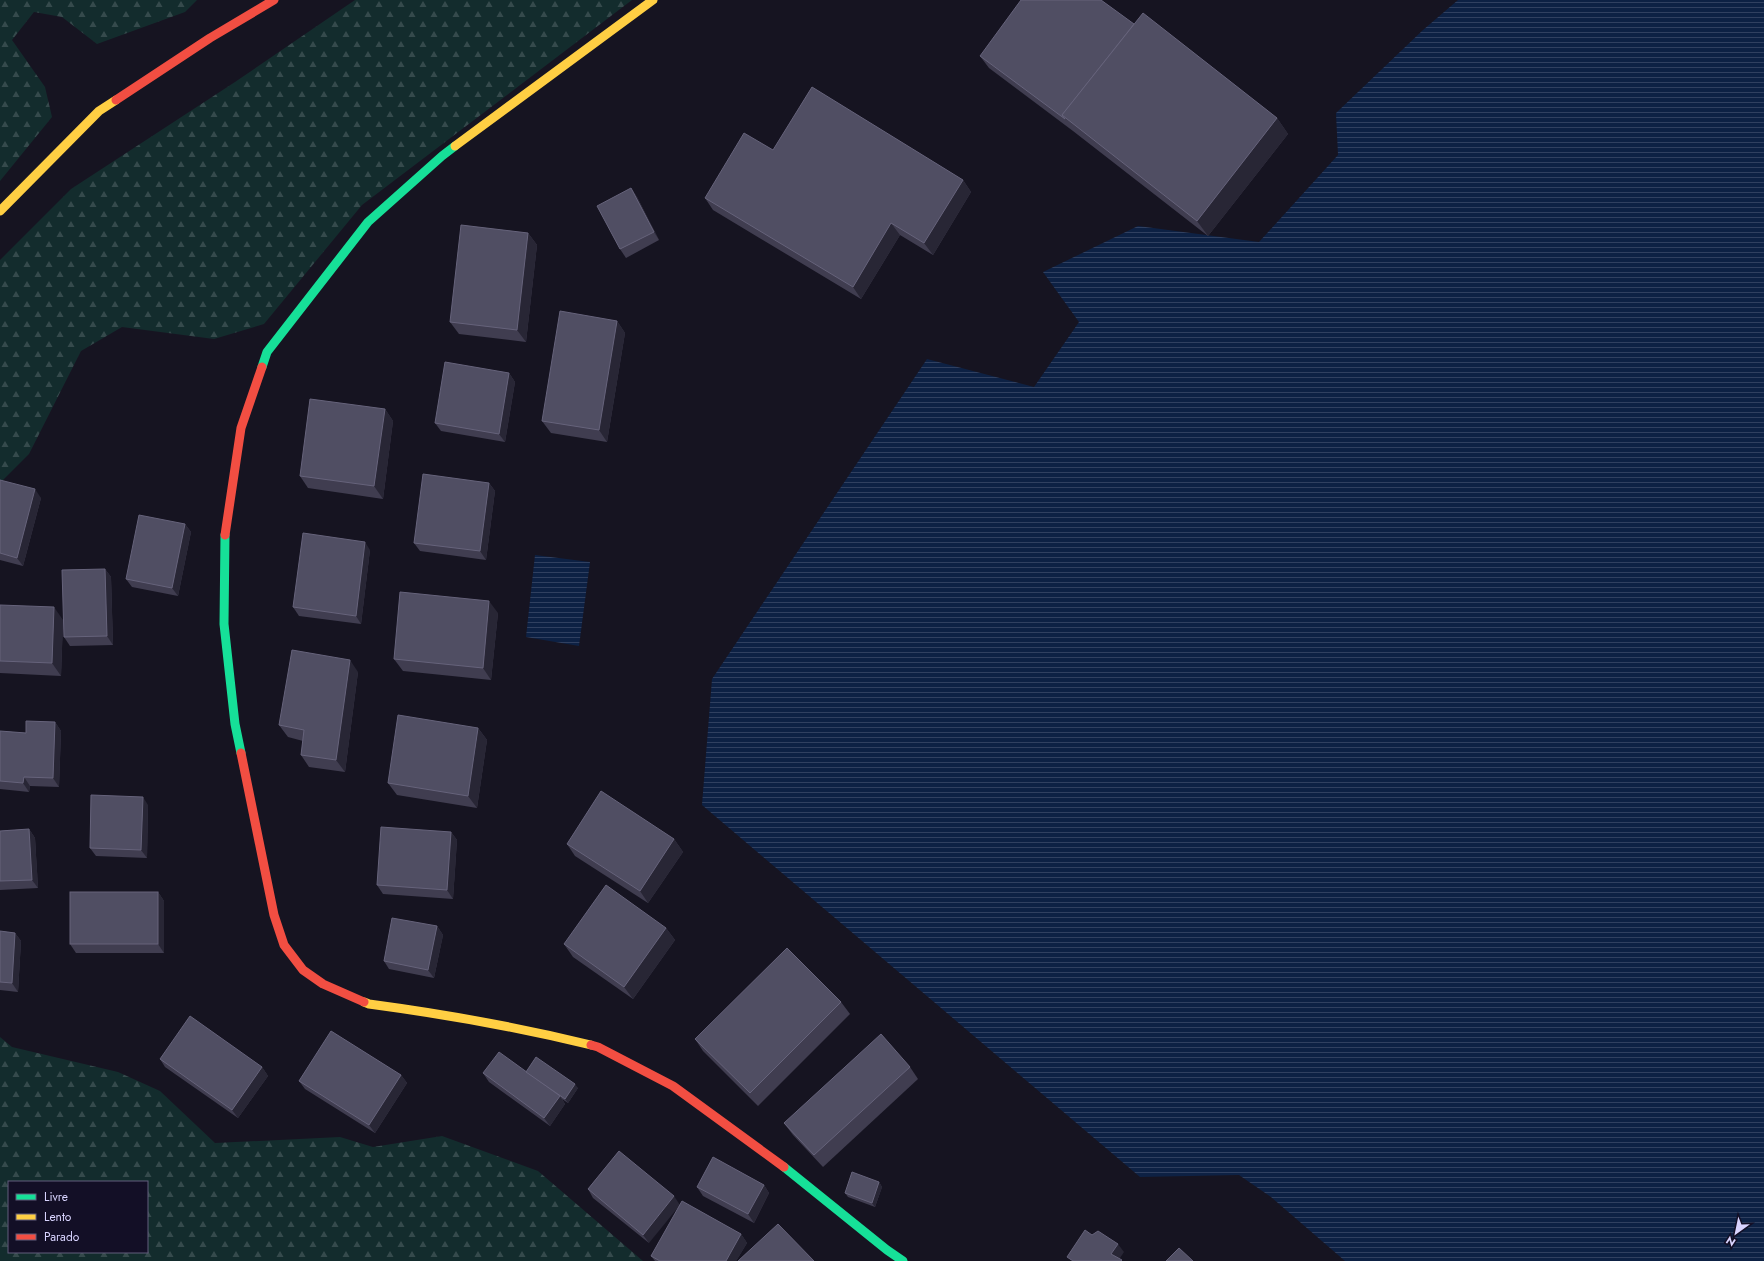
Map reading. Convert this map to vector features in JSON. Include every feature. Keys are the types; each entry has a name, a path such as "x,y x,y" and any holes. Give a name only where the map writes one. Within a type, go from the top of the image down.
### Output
{"street":[{"path":"0,211 99,111 210,38 274,0"},
{"path":"653,0 442,156 368,222 267,352 240,428 225,530 224,624 235,724 274,915 284,945 303,970 322,984 370,1004 448,1015 528,1030 598,1047 673,1086 776,1161 887,1250 904,1261"}],"green space":[{"path":"0,0 197,0 185,12 97,44 62,17 34,12 12,40 45,87 52,117 0,181"},
{"path":"355,0 632,0 362,205 264,324 214,339 122,327 81,351 29,454 0,483 0,260 71,189 235,82"},
{"path":"0,1037 12,1047 118,1072 160,1091 215,1143 340,1137 373,1147 442,1136 538,1171 643,1261 0,1261"}],"water":[{"path":"1458,0 1764,0 1764,1261 1345,1261 1271,1197 1239,1175 1140,1177 702,805 712,679 927,359 1034,387 1079,322 1043,272 1138,226 1259,242 1338,155 1336,113 1423,30"},
{"path":"535,555 590,562 579,646 526,637"}],"building":[{"path":"1021,0 1101,0 1134,24 1062,115 1065,119 980,56"},
{"path":"1143,13 1277,118 1197,221 1062,115"},
{"path":"812,87 963,180 924,243 891,223 853,287 705,198 744,133 773,150"},
{"path":"631,188 654,232 620,249 597,206"},
{"path":"461,225 528,233 517,330 450,322"},
{"path":"560,311 617,321 599,430 542,421"},
{"path":"445,362 509,373 499,434 435,423"},
{"path":"310,399 385,409 374,486 300,476"},
{"path":"423,474 489,483 480,551 414,543"},
{"path":"0,480 35,489 17,558 0,553"},
{"path":"139,515 185,524 172,588 126,579"},
{"path":"303,533 365,542 356,616 293,607"},
{"path":"105,569 107,636 64,637 62,570"},
{"path":"400,592 489,601 483,668 394,659"},
{"path":"0,605 54,607 52,663 0,661"},
{"path":"292,650 350,660 336,760 301,755 304,730 279,725"},
{"path":"398,715 478,728 468,796 388,783"},
{"path":"26,721 55,722 53,778 24,777 23,783 0,781 0,731 26,733"},
{"path":"601,791 674,839 640,891 567,844"},
{"path":"91,795 143,797 141,850 90,848"},
{"path":"381,827 451,832 447,890 377,885"},
{"path":"29,829 32,880 0,881 0,831"},
{"path":"606,885 666,928 624,987 564,944"},
{"path":"70,892 158,892 158,944 70,944"},
{"path":"392,918 437,926 428,970 384,961"},
{"path":"0,931 15,933 12,983 0,982"},
{"path":"787,948 841,1002 750,1093 695,1039"},
{"path":"190,1016 262,1067 232,1110 160,1059"},
{"path":"331,1031 401,1075 369,1125 299,1081"},
{"path":"881,1034 910,1067 814,1155 784,1123"},
{"path":"499,1052 560,1096 544,1118 483,1073"},
{"path":"536,1057 575,1084 565,1099 526,1072"},
{"path":"619,1151 674,1196 643,1235 588,1189"},
{"path":"713,1157 764,1185 748,1214 697,1187"},
{"path":"852,1172 879,1182 872,1203 845,1193"},
{"path":"682,1201 741,1234 726,1261 660,1261 651,1256"},
{"path":"778,1224 814,1261 738,1261"},
{"path":"1085,1230 1092,1235 1098,1231 1118,1244 1111,1254 1122,1260 1073,1261 1067,1257"},
{"path":"1179,1248 1193,1261 1166,1261"}],"traffic: fast":[{"path":"262,367 267,352 368,222 455,146"},
{"path":"225,535 224,624 235,724 241,753"},
{"path":"784,1167 887,1250 903,1261"}],"traffic: slow":[{"path":"455,146 653,0"},
{"path":"0,211 99,111 116,100"},
{"path":"364,1002 536,1032 591,1045"}],"traffic: jam":[{"path":"116,100 210,38 274,0"},
{"path":"225,535 241,428 262,367"},
{"path":"241,753 274,915 284,945 303,970 323,984 364,1002"},
{"path":"591,1045 598,1047 673,1086 784,1167"}]}
